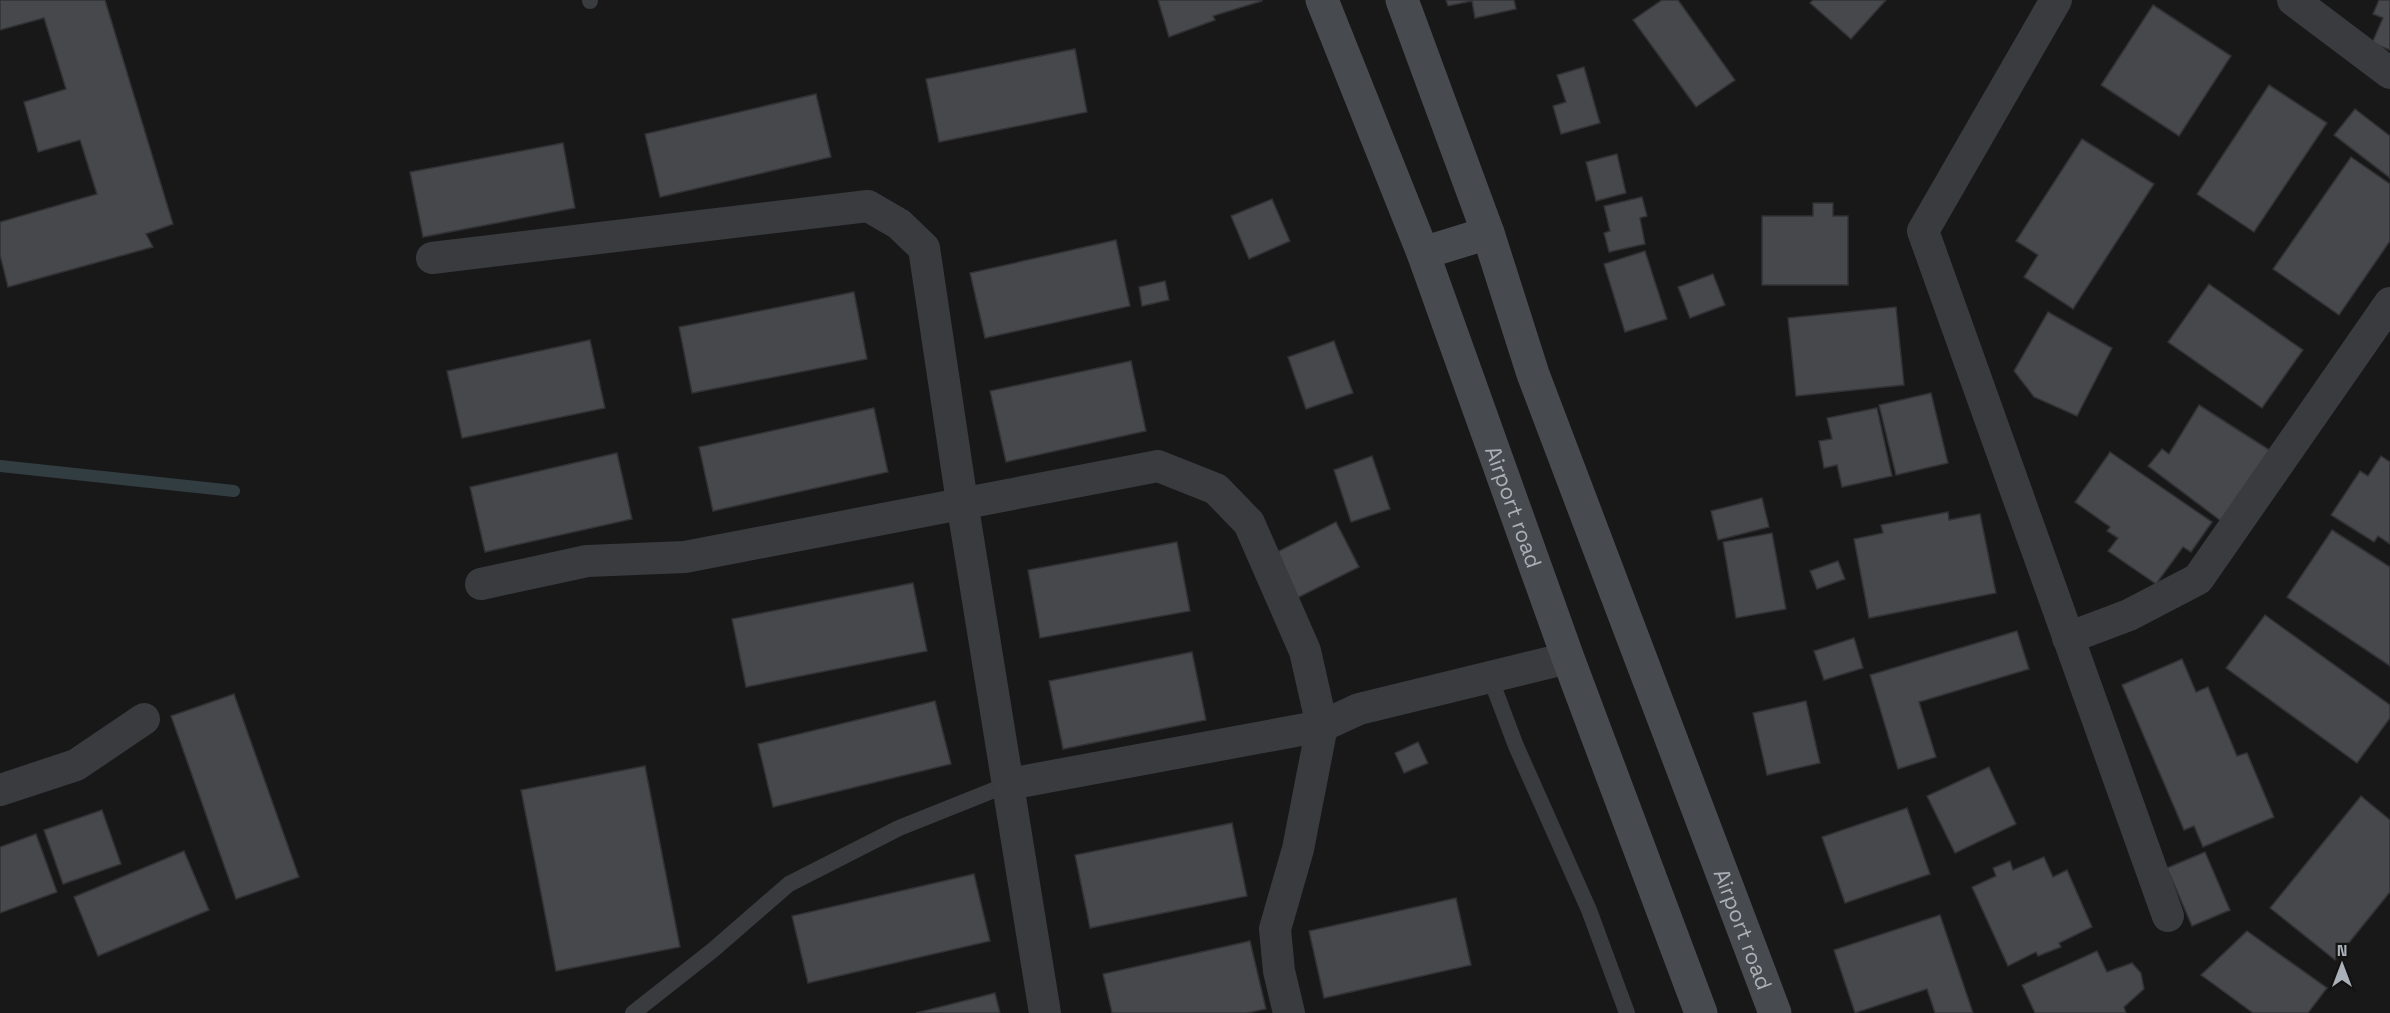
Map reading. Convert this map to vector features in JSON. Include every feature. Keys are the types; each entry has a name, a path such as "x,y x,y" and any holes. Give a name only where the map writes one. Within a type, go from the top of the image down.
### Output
{"main road":[{"name":"Airport road","path":"1322,0 1423,253 1568,658 1701,1013"},
{"name":"Airport road","path":"1402,0 1488,233 1533,374 1775,1013"},
{"path":"1423,253 1488,233"}],"street":[{"path":"2056,0 1923,231 2168,916"},
{"path":"2292,0 2390,73"},
{"path":"432,258 868,207 899,224 924,249 962,502 1045,1013"},
{"path":"2068,638 2129,615 2198,579 2390,303"},
{"path":"481,584 587,561 685,557 1158,466 1216,489 1249,523 1305,651 1322,726 1298,849 1275,929 1279,971 1289,1013"},
{"path":"1009,784 1322,726 1359,709 1568,658"},
{"path":"0,790 76,765 144,719"}],"lane":[{"path":"1490,677 1516,746 1589,910 1627,1013"},
{"path":"633,1013 713,950 789,884 899,828 1009,784"}],"building":[{"path":"0,0 105,0 173,224 146,234 153,247 8,287 0,255 0,222 97,194 80,140 38,152 24,102 66,89 44,18 0,30"},
{"path":"1158,0 1262,1 1213,16 1215,20 1169,37"},
{"path":"1446,0 1514,0 1516,9 1475,18 1472,1 1448,6"},
{"path":"1662,0 1678,0 1735,80 1696,107 1633,20"},
{"path":"1813,0 1886,0 1851,39 1810,3"},
{"path":"2379,0 2390,0 2390,50 2372,43 2383,18 2373,14"},
{"path":"2153,5 2231,56 2179,136 2101,85"},
{"path":"1075,49 1087,112 939,142 926,79"},
{"path":"1584,67 1600,123 1561,134 1553,106 1566,102 1557,75"},
{"path":"2269,85 2327,123 2254,232 2197,194"},
{"path":"816,94 831,157 660,197 645,134"},
{"path":"2355,109 2390,136 2390,178 2334,135"},
{"path":"2082,139 2154,184 2073,309 2024,277 2038,255 2016,241"},
{"path":"563,143 575,208 423,237 410,172"},
{"path":"1617,154 1626,193 1596,201 1586,162"},
{"path":"2351,157 2390,184 2390,241 2339,315 2273,269"},
{"path":"1642,197 1647,216 1640,218 1645,244 1609,252 1604,233 1610,231 1604,206"},
{"path":"1272,199 1290,241 1249,259 1231,216"},
{"path":"1813,203 1833,203 1833,216 1848,216 1848,285 1762,285 1762,216 1813,216"},
{"path":"1116,240 1130,306 985,338 970,273"},
{"path":"1645,251 1667,319 1625,332 1604,264"},
{"path":"1713,274 1725,305 1690,318 1678,287"},
{"path":"1165,281 1169,300 1142,306 1139,287"},
{"path":"2209,284 2303,350 2262,408 2168,342"},
{"path":"854,292 867,359 692,393 679,327"},
{"path":"1896,307 1904,385 1796,396 1788,318"},
{"path":"2048,312 2112,348 2077,416 2034,397 2014,371"},
{"path":"590,340 605,408 462,438 447,371"},
{"path":"1334,341 1353,393 1306,409 1288,357"},
{"path":"1131,361 1146,431 1006,462 990,391"},
{"path":"1931,393 1948,463 1896,475 1879,405"},
{"path":"2199,405 2271,451 2221,521 2148,466 2162,449 2169,454"},
{"path":"874,408 888,472 713,511 699,447"},
{"path":"1877,408 1892,476 1842,487 1837,465 1824,468 1819,441 1832,439 1827,418"},
{"path":"2110,452 2212,522 2191,552 2183,547 2156,584 2108,551 2118,538 2107,531 2110,527 2075,502"},
{"path":"617,453 632,519 485,552 470,487"},
{"path":"1372,456 1390,509 1351,522 1334,470"},
{"path":"2381,456 2390,462 2390,544 2378,536 2374,542 2331,515 2360,471 2368,476"},
{"path":"1762,498 1769,527 1718,540 1711,511"},
{"path":"1948,512 1949,520 1980,514 1996,593 1869,618 1854,539 1883,533 1881,525"},
{"path":"1336,522 1359,567 1297,598 1275,553"},
{"path":"2332,530 2390,567 2390,666 2287,597"},
{"path":"1772,533 1786,609 1736,618 1723,542"},
{"path":"1177,542 1190,611 1040,638 1028,570"},
{"path":"1838,561 1845,579 1817,589 1810,571"},
{"path":"913,583 927,651 746,687 732,619"},
{"path":"2265,615 2390,705 2390,718 2357,763 2226,668"},
{"path":"2017,631 2029,669 1919,702 1936,757 1898,769 1870,675"},
{"path":"1854,638 1863,668 1824,680 1814,651"},
{"path":"1192,652 1206,720 1063,749 1049,681"},
{"path":"2182,659 2196,692 2208,687 2237,756 2247,753 2274,817 2203,847 2194,826 2184,830 2122,685"},
{"path":"234,694 299,877 236,899 171,716"},
{"path":"935,701 951,764 773,807 758,744"},
{"path":"1806,701 1820,763 1767,775 1753,713"},
{"path":"1418,742 1428,763 1404,773 1395,753"},
{"path":"645,766 680,947 556,971 521,790"},
{"path":"1989,767 2016,824 1955,853 1927,796"},
{"path":"2361,796 2390,820 2390,892 2335,960 2270,908"},
{"path":"1907,808 1930,874 1845,903 1822,837"},
{"path":"102,810 121,864 63,884 44,830"},
{"path":"1232,823 1247,896 1090,928 1075,855"},
{"path":"36,834 57,892 0,913 0,847"},
{"path":"184,851 209,910 98,956 74,897"},
{"path":"2205,852 2230,910 2192,926 2167,868"},
{"path":"2044,857 2053,877 2067,870 2092,927 2059,943 2061,947 2038,956 2036,952 2008,966 1972,887 1996,876 1993,868 2010,861 2013,870"},
{"path":"974,874 990,941 808,983 792,916"},
{"path":"1456,898 1471,965 1324,998 1309,931"},
{"path":"1940,915 1973,1013 1935,1013 1927,989 1855,1013 1834,950"},
{"path":"2247,931 2327,988 2308,1013 2253,1013 2201,975"},
{"path":"1250,941 1266,1009 1247,1013 1112,1013 1103,974"},
{"path":"2097,951 2107,972 2132,963 2141,973 2144,989 2124,1007 2126,1013 2035,1013 2022,985"},
{"path":"995,993 1000,1013 916,1013"}],"waterway":[{"path":"0,466 234,491"}]}
